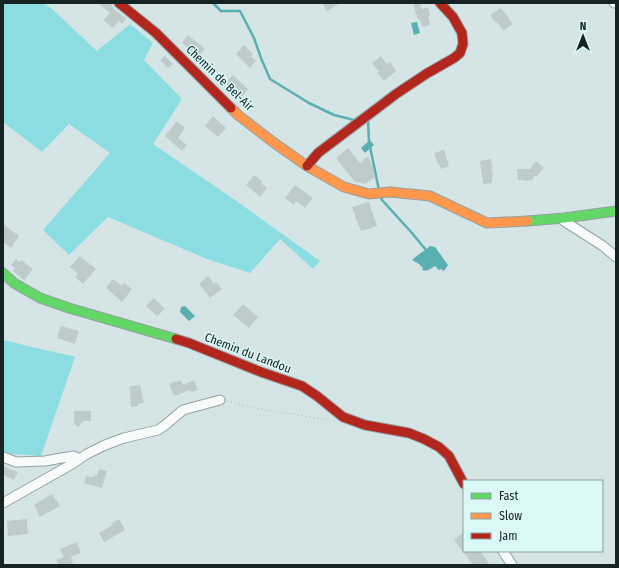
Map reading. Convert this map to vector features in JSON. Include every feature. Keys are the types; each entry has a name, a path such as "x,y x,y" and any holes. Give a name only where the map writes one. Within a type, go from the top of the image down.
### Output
{"street":[{"name":"Chemin de Bel-Air","path":"119,3 156,33 238,115 307,166 344,188 369,194 390,192 430,196 487,223 537,221 616,211"},
{"path":"307,166 313,158 324,149 396,94 460,53 463,44 462,33 453,17 440,3"},
{"path":"564,218 564,221 603,246 616,257"},
{"name":"Chemin du Landou","path":"3,273 14,283 40,298 189,343 261,372 302,386 343,417 353,422 409,433 432,443 449,456 463,482"},
{"path":"3,503 96,449 114,441 158,430 186,409 220,400"},
{"path":"3,458 16,462 45,461 73,456 78,460"},
{"path":"503,552 512,565"}],"path":[{"path":"220,400 332,420 338,420 343,417"}],"shaded area":[{"path":"3,3 42,3 51,8 97,51 130,24 153,43 144,60 182,99 153,144 320,261 313,269 280,239 250,273 207,259 108,217 69,255 43,230 110,153 69,124 42,152 3,122"},
{"path":"417,22 420,33 414,35 411,23"},
{"path":"370,140 374,145 365,153 361,148"},
{"path":"430,246 435,247 448,265 444,271 441,269 439,270 435,266 424,271 419,264 412,260"},
{"path":"185,306 195,316 189,321 180,312 181,307"},
{"path":"3,340 75,357 41,456 10,454 3,452"}],"building":[{"path":"98,3 111,3 114,9 126,19 122,24 119,21 113,28 103,20 110,13"},
{"path":"322,3 340,3 327,11"},
{"path":"413,3 420,3 422,9 428,7 430,25 422,27 420,19 418,20"},
{"path":"501,8 513,24 503,31 490,15"},
{"path":"188,35 205,49 198,57 182,43"},
{"path":"244,45 253,54 251,56 256,61 250,68 236,54"},
{"path":"165,56 173,64 168,68 160,60"},
{"path":"381,56 387,64 390,62 396,71 384,81 377,73 379,72 372,63"},
{"path":"233,75 248,89 241,98 225,83"},
{"path":"213,116 226,128 218,137 205,126"},
{"path":"177,121 185,128 178,138 187,145 182,151 165,136"},
{"path":"348,148 360,163 368,156 374,170 375,177 365,184 355,182 336,158"},
{"path":"444,150 449,166 441,169 434,153"},
{"path":"491,159 493,177 492,183 483,184 480,161"},
{"path":"536,161 544,168 537,176 534,176 534,179 532,180 518,180 517,169 530,169"},
{"path":"254,175 262,181 261,183 267,188 260,197 246,185"},
{"path":"295,185 313,198 305,208 296,201 294,205 285,198"},
{"path":"369,202 377,226 361,231 352,207"},
{"path":"3,224 19,236 11,248 3,242"},
{"path":"80,256 96,269 83,284 75,277 78,274 70,267"},
{"path":"16,259 20,262 21,260 33,269 24,280 13,271 15,268 11,265"},
{"path":"208,276 214,284 216,282 222,289 210,298 199,284"},
{"path":"113,279 122,286 124,283 132,289 122,302 106,288"},
{"path":"154,298 165,309 157,316 146,306"},
{"path":"243,304 258,317 249,328 233,315"},
{"path":"61,326 79,331 75,344 57,338"},
{"path":"181,380 183,385 194,380 198,390 191,392 190,390 174,396 169,384"},
{"path":"140,385 144,403 131,407 129,387"},
{"path":"74,411 91,411 91,421 83,421 78,427 74,423"},
{"path":"3,466 18,472 14,480 3,475"},
{"path":"99,469 107,471 102,488 84,483 86,476 92,477 97,475"},
{"path":"52,494 60,506 40,517 34,505"},
{"path":"27,519 28,534 8,536 7,521"},
{"path":"119,519 125,530 104,542 99,533 113,525 112,523"},
{"path":"463,533 463,552 454,540"},
{"path":"77,542 81,553 71,557 73,563 59,565 56,560 64,557 60,549"},
{"path":"463,552 481,552 490,565 473,565"}],"waterway":[{"path":"213,3 221,11 240,11 254,38 270,79 309,103 334,115 354,120"},
{"path":"368,120 369,142 379,190"},
{"path":"381,197 426,250"}],"traffic: fast":[{"path":"528,221 616,211"},
{"path":"3,273 14,283 40,298 69,308 176,339"}],"traffic: slow":[{"path":"231,108 273,142 307,166 344,187 369,194 390,192 430,196 487,223 528,221"}],"traffic: jam":[{"path":"119,3 156,33 231,108"},
{"path":"307,166 318,153 396,94 460,53 463,44 462,33 453,17 440,3"},
{"path":"176,339 261,372 302,386 343,417 365,425 409,433 424,439 439,447 449,456 463,482"}]}
